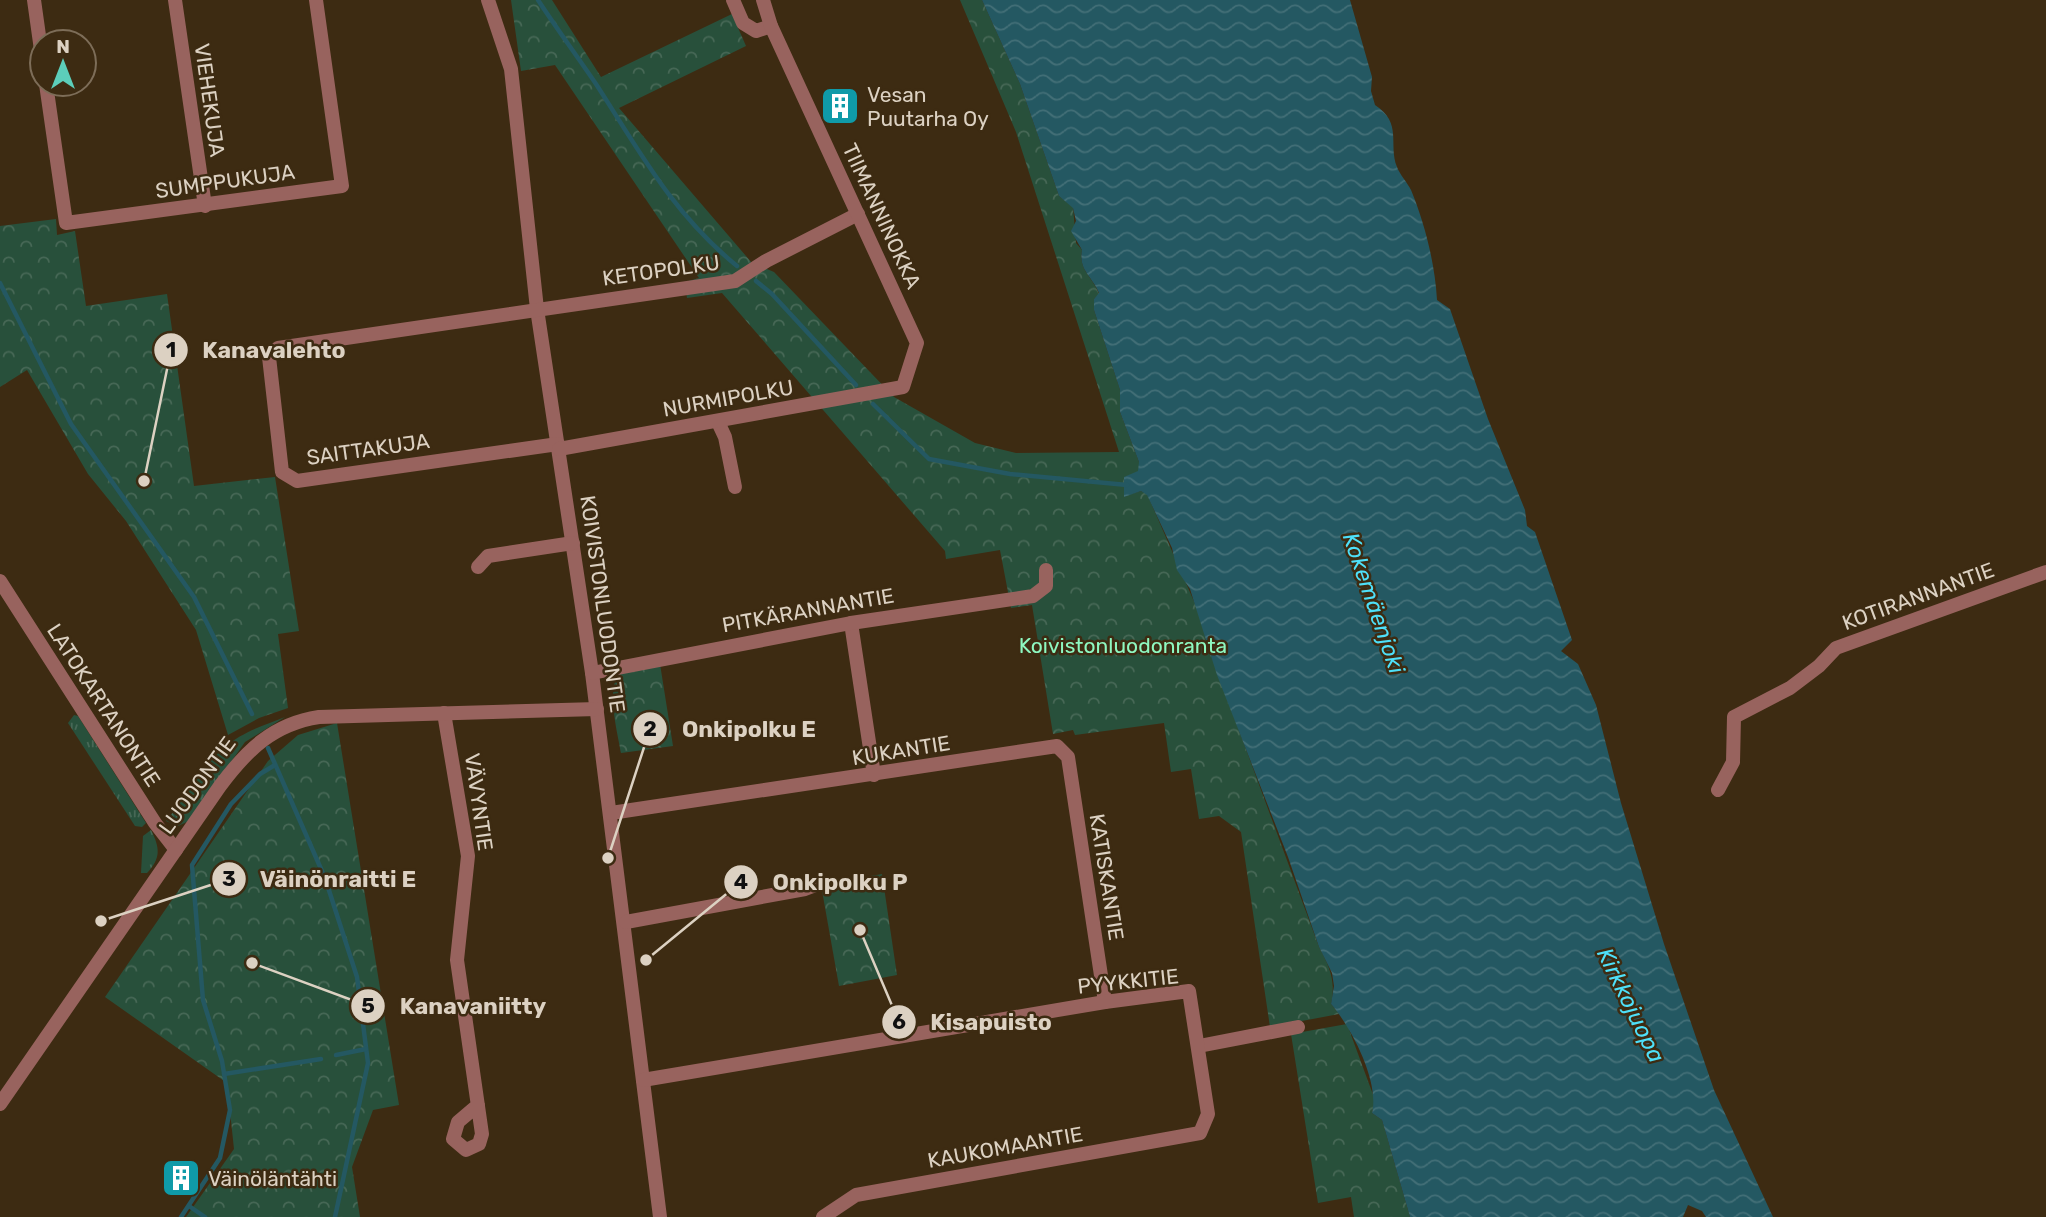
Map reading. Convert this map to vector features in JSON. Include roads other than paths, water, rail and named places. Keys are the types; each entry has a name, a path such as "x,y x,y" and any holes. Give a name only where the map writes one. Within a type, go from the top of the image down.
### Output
{"street":[{"path":"34,0 38,28"},
{"name":"VIEHEKUJA","path":"174,0 205,206"},
{"name":"SUMPPUKUJA","path":"48,98 66,223 342,186 316,0"},
{"name":"KOIVISTONLUODONTIE","path":"488,0 511,69 537,309 592,673 626,922 660,1217"},
{"path":"733,0 743,23 756,31 771,26"},
{"name":"TIIMANNINOKKA","path":"763,0 771,26 917,343 903,387"},
{"name":"KETOPOLKU","path":"537,309 735,281 766,261 858,215"},
{"name":"SAITTAKUJA","path":"537,309 278,348 269,356 282,472 297,481 559,446"},
{"name":"NURMIPOLKU","path":"559,446 718,422 903,387"},
{"path":"718,422 725,437 735,487"},
{"path":"478,567 488,556 573,544"},
{"name":"PITKÄRANNANTIE","path":"592,673 851,623 1033,596 1046,586 1046,570"},
{"name":"KOTIRANNANTIE","path":"1718,790 1733,762 1734,717 1790,688 1819,666 1836,648 2046,572"},
{"name":"LATOKARTANONTIE","path":"0,581 155,823 176,850"},
{"path":"851,623 874,775"},
{"name":"LUODONTIE","path":"0,1104 176,850 239,761 255,743 300,720 319,717 597,709"},
{"name":"VÄVYNTIE","path":"444,713 468,856 457,960 478,1105"},
{"name":"KUKANTIE","path":"611,813 1058,746 1068,757"},
{"name":"KATISKANTIE","path":"1068,757 1105,1003"},
{"path":"626,922 805,889 821,883"},
{"name":"PYYKKITIE","path":"643,1080 1189,991 1208,1114 1200,1132"},
{"path":"1199,1046 1298,1027"},
{"name":"KAUKOMAANTIE","path":"823,1217 856,1195 1200,1132"}],"water":[{"path":"982,0 1350,0 1372,77 1371,91 1375,105 1384,112 1392,126 1397,167 1411,190 1421,216 1432,258 1437,300 1450,309 1488,419 1525,510 1527,526 1535,532 1572,640 1561,651 1578,664 1596,705 1621,803 1664,944 1714,1090 1773,1217 1706,1217 1702,1211 1688,1205 1683,1217 1410,1217 1382,1120 1372,1113 1372,1086 1368,1071 1355,1040 1331,1004 1334,986 1332,973 1319,947 1288,857 1217,675 1190,589 1177,570 1172,548 1147,495 1141,491 1124,497 1124,477 1138,471 1139,462 1120,412 1120,390 1094,310 1094,299 1099,293 1084,268 1082,250 1071,231 1076,221 1073,208 1059,196 1020,84"}],"waterway":[{"path":"538,0 659,181 694,225 737,266"},
{"path":"756,281 772,294 856,385"},
{"path":"0,283 71,424 194,597 252,714"},
{"path":"873,404 929,459 1010,474 1127,485"},
{"path":"268,748 325,878 357,977 368,1063 335,1217"},
{"path":"181,1217 220,1158 230,1110 222,1061 203,1000 192,865 231,804 260,774 275,765"},
{"path":"336,1055 366,1049"},
{"path":"224,1074 321,1059"},
{"path":"189,1206 205,1217"}],"place":[{"name":"Vesan Puutarha Oy","path":"840,106"},
{"name":"Kanavalehto","path":"144,481"},
{"name":"Onkipolku E","path":"608,858"},
{"name":"Väinönraitti E","path":"101,921"},
{"name":"Kisapuisto","path":"860,930"},
{"name":"Onkipolku P","path":"646,960"},
{"name":"Kanavaniitty","path":"252,963"},
{"name":"Väinöläntähti","path":"181,1178"}],"water label":[{"name":"Kokemäenjoki","path":"1374,603"},
{"name":"Kirkkojuopa","path":"1631,1005"}],"park label":[{"name":"Koivistonluodonranta","path":"1123,645"}]}
